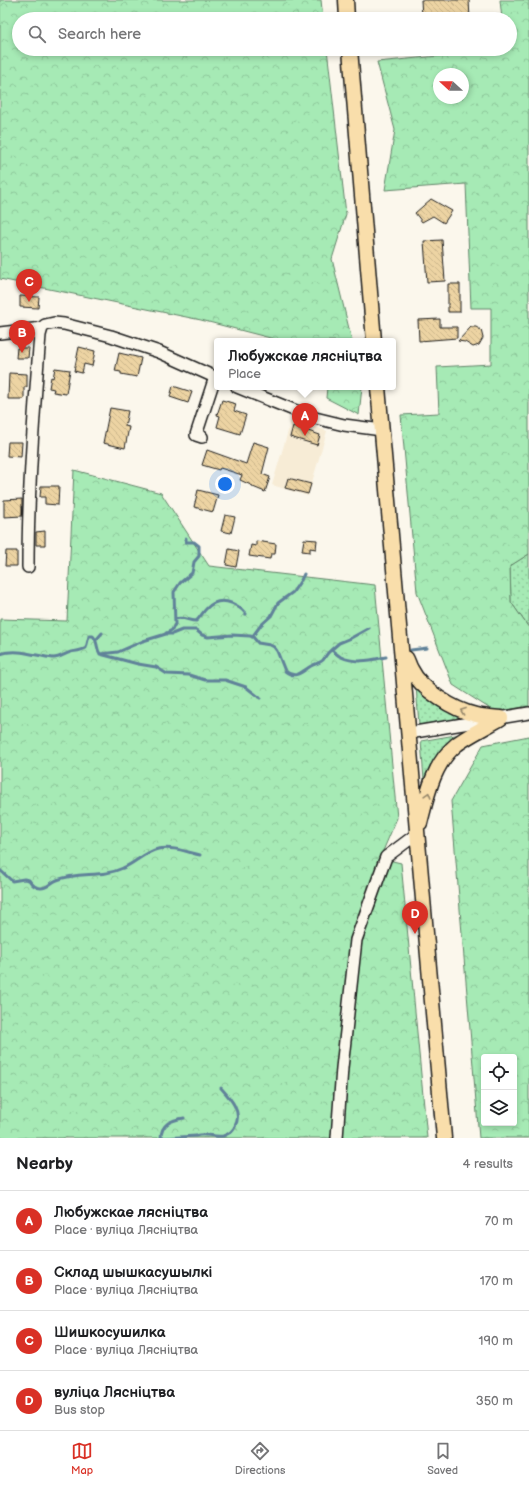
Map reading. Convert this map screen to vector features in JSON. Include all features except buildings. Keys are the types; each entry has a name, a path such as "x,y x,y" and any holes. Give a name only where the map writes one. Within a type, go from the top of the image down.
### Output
{"main road":[{"path":"346,0 347,12"},
{"path":"351,56 374,338"},
{"path":"378,390 444,1138"},
{"path":"401,644 411,670 421,683 439,698 465,712 475,715 501,718"},
{"path":"418,833 432,783 437,770 446,757 456,745 501,718"}],"street":[{"path":"0,333 42,328 45,325 54,323 64,324 111,336 159,352 214,377"},
{"path":"28,567 28,514 32,437 40,335 42,328"},
{"path":"202,437 196,435 214,384"},
{"path":"245,390 296,412 316,418 344,425 382,430"},
{"path":"409,733 529,713"},
{"path":"337,1138 342,1068 356,940 386,857 418,833"}],"shaded area":[{"path":"292,418 327,431 308,496 272,485"}],"green space":[{"path":"0,0 321,0 322,12 12,12 12,56 328,56 346,214 332,259 351,338 270,338 201,320 0,279"},
{"path":"500,0 529,0 529,554 510,566 511,602 529,628 529,706 495,712 453,685 417,592 401,415 439,413 437,367 491,364 491,308 471,308 466,184 385,190 395,130 377,62 438,56 517,56 517,12 501,12"},
{"path":"327,390 362,390 359,415 326,398"},
{"path":"74,470 161,493 209,566 375,585 397,818 380,858 401,863 427,1138 0,1138 0,619 67,621"},
{"path":"529,554 529,628 511,602 510,566"},
{"path":"416,686 465,718 419,725"},
{"path":"461,734 427,778 424,780 421,741"},
{"path":"529,736 529,1138 479,1138 451,801 483,745"}],"waterway":[{"path":"166,633 172,630 175,624 174,592 180,583 192,573 194,562 199,556 199,546 194,542 186,542 186,538"},
{"path":"252,637 261,625 271,616 278,603 293,592 304,574"},
{"path":"175,619 181,618 196,621 211,605 222,601 232,603 246,614"},
{"path":"331,650 339,643 369,628"},
{"path":"0,654 7,652 20,652 53,658 60,657 86,648 89,636 93,636 95,638 100,654 118,652 143,641 166,634 172,634 182,630 196,630 202,635 208,637 232,635 253,637 258,643 274,647 285,671 292,675 299,674 320,662 331,650 341,657 358,661 386,657"},
{"path":"96,640 102,633"},
{"path":"411,650 427,648"},
{"path":"100,654 156,667 167,674 189,675 205,680 225,680 246,687 260,698"},
{"path":"0,870 12,881 24,879 29,880 34,886 41,888 65,877 115,871 127,866 153,850 163,848 174,849 200,855"},
{"path":"163,1138 199,1135 223,1136 230,1132 234,1128 237,1121 236,1110 221,1088"},
{"path":"161,1138 161,1133 165,1126 175,1120 184,1118"}],"place":[{"name":"Шишкосушилка","path":"29,302"},
{"name":"Склад шышкасушылкі","path":"22,353"},
{"name":"Любужскае лясніцтва","path":"305,436"},
{"name":"вуліца Лясніцтва","path":"415,934"}]}
